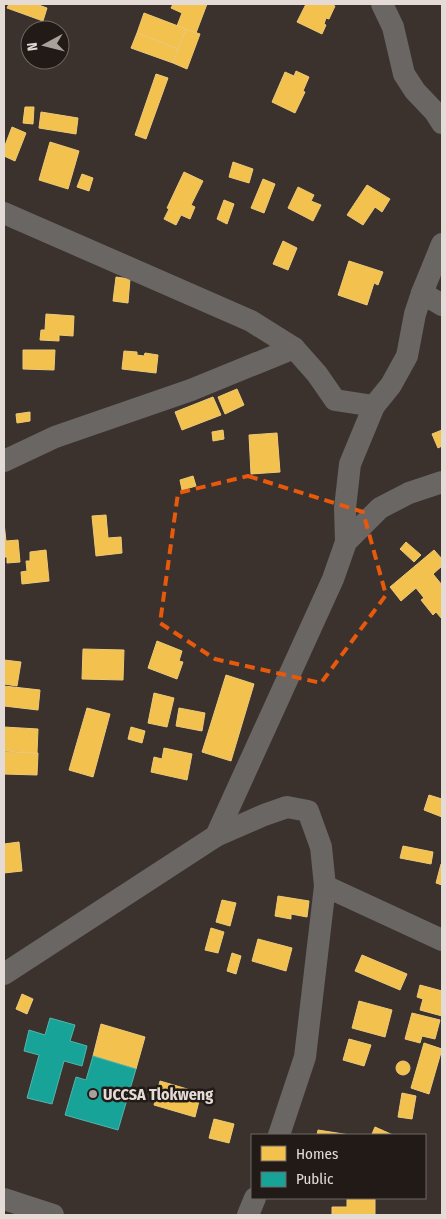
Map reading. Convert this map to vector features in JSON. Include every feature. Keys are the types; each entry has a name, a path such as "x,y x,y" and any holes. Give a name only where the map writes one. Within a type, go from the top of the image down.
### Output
{"street":[{"path":"382,4 393,27 404,74 415,91 435,112 442,123"},
{"path":"393,27 403,4"},
{"path":"4,213 251,321 294,348 317,374 335,400 374,406"},
{"path":"216,836 332,579 346,542 345,508 350,464 374,406 391,385 407,356 415,314 442,244"},
{"path":"422,293 442,306"},
{"path":"4,460 55,436 191,390 294,348"},
{"path":"346,542 380,508 409,493 442,482"},
{"path":"4,974 216,836 287,807 308,811 321,847 325,886 305,1057 279,1134"},
{"path":"325,886 442,940"},
{"path":"4,1199 52,1215"},
{"path":"248,1215 255,1199"}],"highlighted area":[{"path":"248,476 363,512 386,595 321,683 215,659 160,623 178,493"}],"building: Homes":[{"path":"9,4 36,4 47,8 43,20 40,20 7,8"},
{"path":"173,4 207,4 196,33 177,26 182,13 171,8"},
{"path":"306,4 329,4 335,6 329,19 326,18 324,24 326,25 322,34 297,22"},
{"path":"144,13 186,29 178,49 137,33"},
{"path":"186,29 200,34 187,69 173,63"},
{"path":"137,33 178,49 173,63 131,48"},
{"path":"296,71 309,77 303,91 305,92 295,113 272,102 285,72 294,76"},
{"path":"156,74 168,78 146,139 135,135"},
{"path":"25,107 34,107 33,124 23,123"},
{"path":"41,112 78,118 76,134 39,128"},
{"path":"12,127 26,133 15,161 4,156 4,148"},
{"path":"50,142 79,151 68,189 39,180"},
{"path":"233,162 253,169 249,183 229,177"},
{"path":"184,172 203,181 191,205 195,207 190,219 181,215 176,225 164,219 169,209 167,208"},
{"path":"82,174 93,178 89,191 77,187"},
{"path":"263,179 275,184 264,213 251,208"},
{"path":"367,185 390,199 382,212 375,207 363,225 347,215"},
{"path":"298,187 314,195 311,201 321,205 313,221 288,208"},
{"path":"224,200 234,204 227,224 217,219"},
{"path":"283,241 297,248 288,270 273,264"},
{"path":"349,261 383,272 378,285 374,283 367,305 338,295"},
{"path":"116,277 130,279 128,303 113,301"},
{"path":"46,314 74,316 73,336 59,335 59,341 40,340 41,330 45,330"},
{"path":"23,350 55,350 54,370 23,369"},
{"path":"124,351 137,352 137,355 144,356 145,353 158,355 156,373 122,369"},
{"path":"237,389 244,405 225,414 218,397"},
{"path":"213,397 221,415 182,430 175,412"},
{"path":"30,412 30,421 17,423 16,414"},
{"path":"223,430 224,439 213,441 212,432"},
{"path":"442,430 442,446 438,448 432,434"},
{"path":"277,433 280,472 251,474 249,435"},
{"path":"193,476 196,486 182,490 180,480"},
{"path":"106,515 108,538 121,537 122,553 96,556 92,516"},
{"path":"4,523 6,541 18,540 20,562 7,563 7,557 4,557"},
{"path":"406,542 421,555 414,562 400,549"},
{"path":"46,550 49,581 22,584 21,572 27,571 26,561 30,561 30,552"},
{"path":"434,550 442,559 442,566 433,574 442,585 442,619 436,612 433,615 421,600 424,598 416,588 401,601 390,587"},
{"path":"157,641 182,651 179,661 183,662 177,679 148,668"},
{"path":"83,649 124,650 123,680 82,679"},
{"path":"4,660 21,662 17,686 4,684"},
{"path":"226,675 254,684 231,761 202,752"},
{"path":"4,686 40,690 38,710 4,706"},
{"path":"154,693 174,698 167,727 148,723"},
{"path":"87,708 110,714 93,777 69,770"},
{"path":"179,708 205,713 202,731 176,726"},
{"path":"4,727 38,729 37,753 4,751"},
{"path":"131,727 145,731 142,743 128,739"},
{"path":"164,748 192,754 187,780 151,772 154,757 162,759"},
{"path":"4,752 38,753 37,775 4,774"},
{"path":"429,795 442,799 442,817 424,810"},
{"path":"19,842 22,871 4,873 4,844"},
{"path":"403,846 433,852 431,864 400,858"},
{"path":"442,864 442,885 436,883"},
{"path":"278,896 309,901 307,917 291,914 291,919 275,916"},
{"path":"222,900 236,903 230,926 216,922"},
{"path":"211,928 224,932 218,953 205,950"},
{"path":"258,939 292,948 286,971 252,961"},
{"path":"232,953 241,956 236,974 227,971"},
{"path":"362,955 407,974 400,990 355,971"},
{"path":"420,985 442,991 442,1016 420,1010 423,999 417,997"},
{"path":"22,994 33,999 27,1014 16,1009"},
{"path":"359,1001 392,1010 385,1037 352,1028"},
{"path":"412,1013 440,1020 435,1039 422,1036 420,1043 405,1039"},
{"path":"101,1024 145,1037 136,1069 93,1056"},
{"path":"349,1039 371,1045 364,1066 343,1060"},
{"path":"424,1043 442,1049 429,1094 411,1088"},
{"path":"400,1061 406,1061 410,1068 406,1075 400,1075 396,1071 396,1065"},
{"path":"160,1081 201,1093 195,1117 154,1105"},
{"path":"402,1093 416,1096 412,1119 398,1117"},
{"path":"214,1119 234,1124 229,1143 209,1138"},
{"path":"375,1127 391,1134 372,1134"},
{"path":"318,1130 344,1134 317,1134"},
{"path":"347,1199 375,1199 375,1215 332,1215 332,1207 347,1207"}],"building: Public":[{"path":"50,1018 75,1025 70,1041 87,1046 82,1066 64,1061 52,1104 27,1098 39,1055 24,1051 29,1030 45,1035"},
{"path":"93,1056 136,1069 118,1130 65,1115 76,1077 86,1080"}],"place":[{"name":"UCCSA Tlokweng","path":"93,1094"}]}
